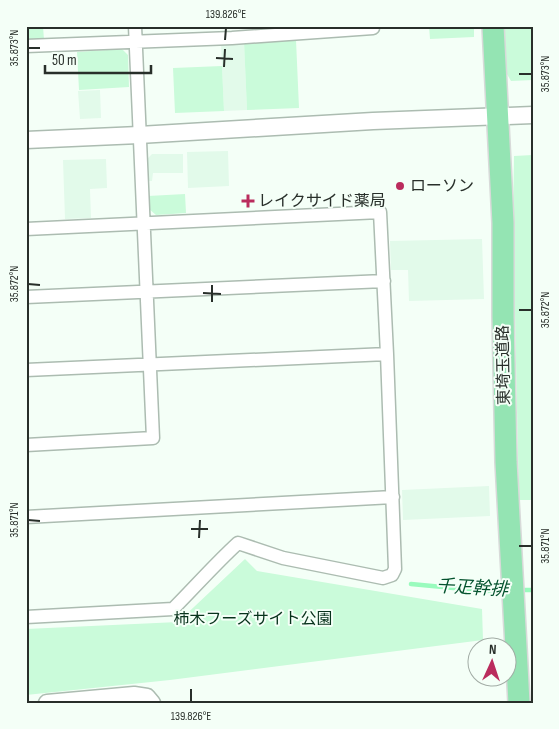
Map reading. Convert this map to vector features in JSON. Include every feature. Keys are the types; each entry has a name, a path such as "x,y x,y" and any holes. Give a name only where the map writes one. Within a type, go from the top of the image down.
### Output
{"highway":[{"name":"東埼玉道路","path":"493,26 503,223 502,316 506,462 519,703"}],"street":[{"path":"26,445 153,438 135,26"},
{"path":"26,46 232,38 373,28 373,26"},
{"path":"26,140 533,114"},
{"path":"26,229 380,212 395,569 392,575 382,578 282,558 238,543 215,563 195,588 173,609 26,618"},
{"path":"26,298 384,281"},
{"path":"26,370 150,363 387,354"},
{"path":"26,517 392,497"},
{"path":"47,703 134,695 147,697 152,703"}],"shaded area":[{"path":"244,42 247,110 224,111 221,44"},
{"path":"100,90 101,118 80,119 78,91"},
{"path":"228,151 229,186 188,188 187,152"},
{"path":"152,154 183,154 183,173 153,173 152,181 148,181 147,159"},
{"path":"106,159 107,188 90,189 91,218 65,219 63,160"},
{"path":"482,239 484,299 409,301 408,270 391,270 390,241"},
{"path":"489,486 490,516 403,520 402,490"}],"green space":[{"path":"26,26 43,26 44,40 26,40"},
{"path":"429,26 474,26 474,37 430,39"},
{"path":"502,26 533,26 533,80 511,81 504,69"},
{"path":"296,40 299,108 247,110 244,42"},
{"path":"122,49 128,55 129,87 79,90 77,52"},
{"path":"222,66 224,111 175,113 173,68"},
{"path":"533,155 533,500 519,500 513,222 514,156"},
{"path":"185,194 186,213 156,215 148,208 148,196"},
{"name":"柿木フーズサイト公園","path":"245,559 257,571 482,609 483,636 466,636 466,642 170,680 26,695 26,629 178,622"}],"waterway":[{"name":"千疋幹排","path":"411,584 485,591 507,590"},
{"name":"千疋幹排","path":"519,590 533,590"}],"place":[{"name":"ローソン","path":"400,186"},
{"name":"レイクサイド薬局","path":"248,201"}]}
